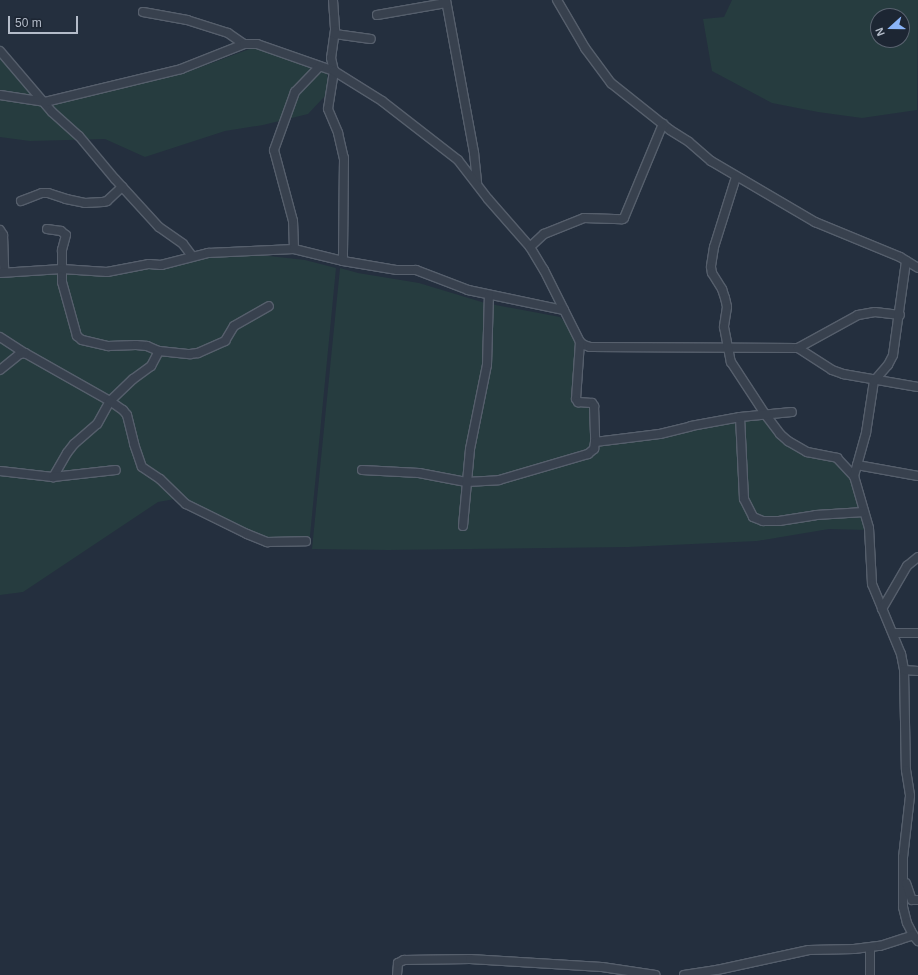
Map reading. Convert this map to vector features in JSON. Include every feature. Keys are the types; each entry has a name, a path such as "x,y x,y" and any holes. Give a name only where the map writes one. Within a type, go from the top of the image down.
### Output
{"street":[{"path":"333,0 335,34 331,58 334,71 328,109 338,133 344,158 343,261"},
{"path":"557,0 585,48 607,78 662,124 689,142 711,161 815,222 906,261 918,268"},
{"path":"377,15 446,2 474,153 477,184"},
{"path":"143,12 187,20 228,32 244,44"},
{"path":"335,34 371,39"},
{"path":"0,95 44,102 181,68 244,44 257,44 334,71 382,101 458,160 488,199 530,247 544,270 580,342 576,399 578,402 592,403 594,406 594,449 588,454 499,480 466,482 419,473 362,470"},
{"path":"0,51 52,112 79,136 122,187 159,227 183,244 192,256"},
{"path":"294,249 293,221 274,150 295,92 319,67"},
{"path":"530,247 544,234 584,218 624,218 662,124"},
{"path":"684,975 717,970 809,950 870,948 915,938 907,923 903,907 903,857 910,796 906,770 904,670 901,654 872,584 871,539 854,476 837,458 807,452 788,441 780,434 734,368 727,348 724,328 726,307 725,298 722,289 712,273 711,267 714,248 736,177"},
{"path":"21,201 42,193 48,193 85,203 102,202 107,201 122,187"},
{"path":"47,229 61,231 66,235 62,250 63,286 79,338 108,346 147,346 159,352 190,354 209,349 225,341 234,326 269,306"},
{"path":"0,230 3,234 2,273 62,269 107,272 149,264 161,265 192,256 226,252 294,249 343,261 397,270 416,270 468,290 564,310"},
{"path":"854,476 866,433 874,381 888,365 893,355 900,315 906,261"},
{"path":"463,526 470,449 488,365 489,295"},
{"path":"580,342 590,347 798,348 858,315 875,312 900,315"},
{"path":"0,337 124,410 127,415 134,444 142,467 160,478 186,504 247,534 267,542 306,541"},
{"path":"798,348 837,372 874,381 918,387"},
{"path":"53,477 67,453 74,444 96,424 110,401 133,379 151,366 159,352"},
{"path":"0,370 20,354 25,353"},
{"path":"595,442 660,434 691,426 740,417 792,412"},
{"path":"740,417 744,499 753,517 762,521 779,521 816,515 864,512"},
{"path":"857,465 918,476"},
{"path":"0,471 53,477 116,470"},
{"path":"882,609 907,566 918,557"},
{"path":"893,633 918,633"},
{"path":"904,670 918,671"},
{"path":"903,857 907,889 912,900 918,900"},
{"path":"870,948 870,975"},
{"path":"397,975 398,963 404,960 470,959 602,967 655,975"}],"green space":[{"path":"732,0 918,0 917,110 862,118 818,112 772,103 712,71 703,19 724,17"},
{"path":"255,47 314,67 327,74 328,83 325,96 308,114 263,125 225,131 145,157 105,139 30,141 0,137 0,55 34,94 39,106 182,74"},
{"path":"219,255 269,256 305,260 336,268 309,546 279,543 249,533 194,504 175,499 158,502 23,592 0,595 0,276 119,271 158,267"},
{"path":"340,268 358,273 419,283 485,303 560,317 570,328 578,345 575,398 592,407 593,443 765,415 788,441 837,458 853,476 853,487 867,530 829,529 757,541 628,547 388,550 312,549"}]}
